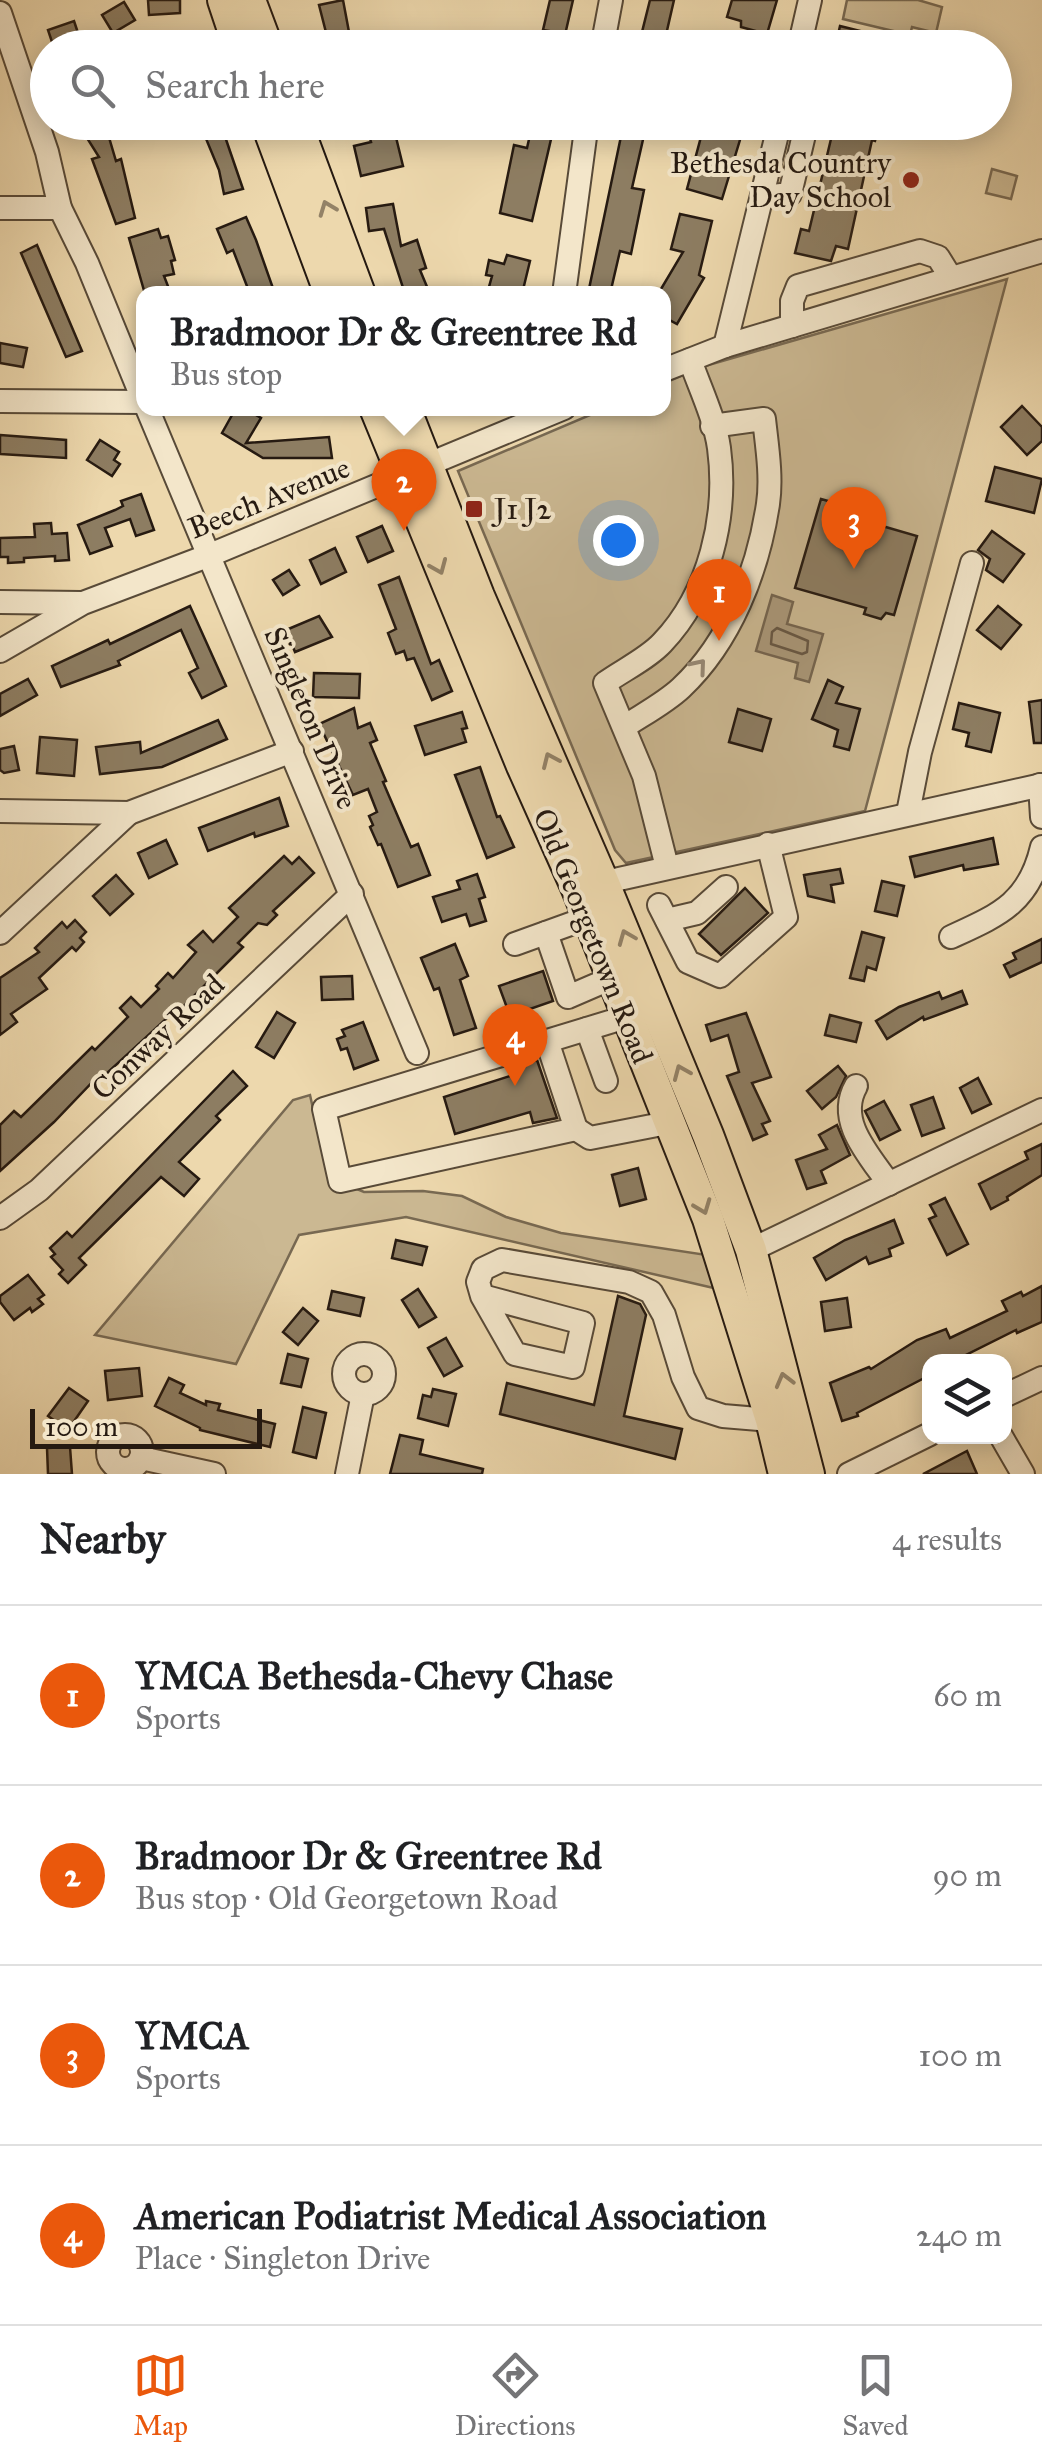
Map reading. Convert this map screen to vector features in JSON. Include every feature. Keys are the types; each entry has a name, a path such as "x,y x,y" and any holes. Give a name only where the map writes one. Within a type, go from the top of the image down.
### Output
{"main road":[{"path":"223,0 234,30"},
{"path":"250,0 261,30"},
{"path":"273,140 327,286"},
{"path":"303,140 357,286"},
{"name":"Old Georgetown Road","path":"380,416 415,472 590,885 751,1250 809,1474"},
{"name":"Old Georgetown Road","path":"406,416 415,472"},
{"name":"Old Georgetown Road","path":"590,885 586,918 708,1219 784,1474"}],"street":[{"path":"0,3 16,0"},
{"path":"605,30 611,0"},
{"path":"802,30 810,0"},
{"name":"Singleton Drive","path":"0,13 30,102"},
{"name":"Singleton Drive","path":"43,140 60,208 88,264 136,382"},
{"path":"565,286 585,140"},
{"path":"725,346 776,140"},
{"path":"762,198 790,194 804,140"},
{"path":"0,208 60,208"},
{"path":"792,326 792,301 798,286 920,251 938,257 951,278"},
{"path":"671,367 725,346 1042,251"},
{"path":"666,868 644,776 605,683 661,644 692,602 713,554 720,506 719,447 690,360"},
{"path":"0,401 136,404"},
{"name":"Singleton Drive","path":"150,416 417,1053"},
{"name":"Beech Avenue","path":"0,651 83,603 415,472 539,416"},
{"path":"624,727 680,689 714,648 741,602 754,566 768,501 764,420 712,426"},
{"path":"713,554 754,566"},
{"path":"908,814 920,752 972,563"},
{"path":"0,602 83,603"},
{"path":"0,811 128,813 161,804 292,750"},
{"path":"590,885 1041,785 1042,817"},
{"path":"0,933 128,813"},
{"path":"726,887 696,913 663,912 688,962 720,976 786,917 768,844"},
{"path":"951,937 1001,914 1026,887 1042,846"},
{"name":"Conway Road","path":"0,1218 42,1187 352,894"},
{"path":"515,944 586,918"},
{"path":"546,934 568,997 612,978"},
{"path":"576,1129 340,1181 324,1109 626,1017"},
{"path":"587,1029 606,1080"},
{"path":"548,1041 576,1129 590,1138 657,1125 669,1119"},
{"path":"856,1086 848,1099 851,1122 889,1184"},
{"path":"751,1250 1042,1110"},
{"path":"482,1296 478,1282 482,1269 502,1260 629,1282 650,1292 664,1316 683,1377 698,1408 722,1416 771,1420"},
{"path":"1012,1392 1042,1378"},
{"path":"348,1474 363,1394"},
{"path":"848,1474 922,1438"},
{"path":"1006,1444 1023,1474"},
{"path":"141,1458 214,1474"}],"shaded area":[{"path":"847,0 918,0 942,7 937,30 889,30 843,19"},
{"path":"992,169 1017,176 1011,199 986,193"},
{"path":"1007,279 865,811 626,863 615,850 458,471 588,416 671,416 671,380 705,366"},
{"path":"310,1095 328,1177 364,1192 423,1191 462,1196 506,1217 561,1233 720,1257 731,1292 406,1217 299,1235 236,1364 95,1335 293,1100"}],"water":[{"path":"772,595 793,602 787,624 823,634 809,682 795,678 798,663 756,651"}],"building":[{"path":"148,0 180,0 180,13 149,15"},
{"path":"343,0 349,30 325,30 319,5"},
{"path":"550,0 573,0 566,30 543,30"},
{"path":"650,0 674,0 667,30 642,30"},
{"path":"732,0 777,0 768,30 741,27 741,21 727,17"},
{"path":"124,2 135,20 111,30 102,15"},
{"path":"74,21 77,30 48,30"},
{"path":"88,140 110,140 116,161 121,159 135,218 116,224 92,159 99,157"},
{"path":"207,140 226,140 243,189 224,194"},
{"path":"397,140 403,166 361,176 354,146"},
{"path":"529,140 551,140 532,221 500,213 514,145 527,148"},
{"path":"620,140 643,140 632,188 644,190 631,254 620,251 612,286 590,286"},
{"path":"700,140 740,140 722,199 687,189"},
{"path":"831,140 872,140 848,249 836,246 831,261 795,253 801,229 809,231"},
{"path":"393,204 401,246 417,240 426,268 420,270 427,286 402,286 384,229 369,231 366,208"},
{"path":"680,214 712,221 699,275 704,278 677,324 671,321 671,286 663,286 683,252 671,249"},
{"path":"246,217 272,286 247,286 233,250 227,253 217,229"},
{"path":"158,229 161,238 168,236 175,260 171,261 174,274 164,276 168,286 143,286 129,238"},
{"path":"37,245 82,351 66,357 21,253"},
{"path":"507,255 530,261 524,286 489,286 492,276 486,275 489,260 504,264"},
{"path":"0,343 27,348 23,367 0,363"},
{"path":"1022,406 1042,427 1042,441 1027,455 1001,427"},
{"path":"232,416 258,416 261,418 246,443 329,437 332,458 263,458 222,433"},
{"path":"0,435 66,440 66,458 0,454"},
{"path":"100,440 119,452 114,460 120,464 112,476 87,460"},
{"path":"995,467 1042,479 1034,513 986,501"},
{"path":"141,494 154,530 136,536 130,519 105,528 112,546 90,554 78,525"},
{"path":"821,499 874,514 872,523 917,536 894,615 886,613 881,619 864,614 866,608 795,588"},
{"path":"51,523 52,534 67,533 69,560 55,561 55,556 8,563 8,557 0,557 0,538 35,537 34,524"},
{"path":"382,526 393,551 368,562 357,537"},
{"path":"992,531 1024,554 1003,582 986,570 990,559 978,550"},
{"path":"335,548 346,572 321,584 310,560"},
{"path":"289,570 299,585 283,595 273,580"},
{"path":"399,577 431,664 439,660 452,691 432,700 414,658 407,660 404,651 396,654 388,633 396,629 379,585"},
{"path":"190,606 226,686 202,698 189,673 198,668 181,630 118,661 120,665 61,687 52,666"},
{"path":"998,606 1021,625 1001,649 977,630"},
{"path":"319,616 332,637 295,652 286,630"},
{"path":"314,673 360,674 359,698 313,697"},
{"path":"28,679 37,695 0,716 0,694"},
{"path":"828,680 843,687 836,703 860,709 849,750 834,746 838,730 812,719"},
{"path":"1042,700 1042,743 1034,743 1029,702"},
{"path":"959,703 1000,713 991,752 966,746 969,733 953,729"},
{"path":"354,708 358,728 370,723 377,740 370,743 386,781 383,782 411,847 418,844 430,875 398,887 370,827 373,825 369,816 377,812 368,789 353,795 319,724"},
{"path":"738,709 771,719 762,751 729,742"},
{"path":"462,712 466,742 425,755 415,726"},
{"path":"218,720 227,739 162,767 100,774 96,747 140,742 141,753"},
{"path":"40,737 77,740 74,776 37,773"},
{"path":"14,746 19,770 4,773 0,770 0,749"},
{"path":"480,767 497,817 500,816 514,847 487,858 455,775"},
{"path":"279,798 288,826 255,837 254,833 208,851 199,828"},
{"path":"993,838 998,864 964,870 963,865 915,877 910,857"},
{"path":"166,840 177,864 149,878 138,853"},
{"path":"284,856 292,864 299,857 314,873 273,911 277,915 267,925 258,923 238,943 243,947 181,1009 105,1075 102,1072 0,1171 0,1125 14,1111 21,1117 92,1047 95,1050 128,1017 120,1008 131,997 141,1007 168,973 173,978 196,952 188,945 203,931 213,942 238,917 229,908"},
{"path":"840,869 843,883 831,885 834,902 808,896 804,875"},
{"path":"477,874 485,897 479,899 486,921 470,926 466,914 442,922 433,897 460,889 457,881"},
{"path":"116,875 133,894 110,915 93,896"},
{"path":"882,881 904,886 897,916 875,911"},
{"path":"745,888 768,913 721,955 699,934"},
{"path":"75,920 86,932 80,938 84,942 76,951 72,947 39,978 47,989 11,1014 17,1022 0,1035 0,978 39,952 35,948 62,922 67,928"},
{"path":"862,932 884,938 876,970 867,967 864,981 850,978"},
{"path":"1042,939 1042,962 1010,977 1004,965 1016,959 1013,953"},
{"path":"455,944 468,976 460,980 476,1028 454,1035 439,988 434,990 421,958"},
{"path":"543,971 553,1001 510,1016 499,986"},
{"path":"352,976 353,999 322,1000 321,977"},
{"path":"962,991 967,1004 924,1020 923,1017 887,1039 876,1021 899,1007 939,992 942,999"},
{"path":"277,1012 295,1023 274,1058 256,1047"},
{"path":"746,1013 771,1077 752,1083 770,1121 762,1124 767,1134 753,1140 727,1076 739,1072 728,1035 711,1041 706,1025"},
{"path":"830,1015 861,1023 856,1042 825,1035"},
{"path":"363,1022 378,1060 354,1069 347,1048 341,1050 337,1039 345,1036 342,1030"},
{"path":"537,1060 557,1118 533,1123 530,1112 455,1134 444,1097 513,1075 511,1068"},
{"path":"838,1066 846,1076 836,1097 822,1109 807,1091"},
{"path":"233,1071 247,1086 216,1116 220,1120 179,1162 199,1179 184,1196 161,1177 79,1258 86,1265 68,1283 59,1274 63,1270 51,1257 55,1254 50,1248 67,1232 72,1237"},
{"path":"978,1078 991,1104 972,1113 960,1088"},
{"path":"933,1097 944,1128 922,1136 911,1105"},
{"path":"884,1101 900,1130 880,1140 865,1111"},
{"path":"837,1125 850,1155 821,1171 826,1183 807,1189 796,1160 827,1149 819,1135"},
{"path":"1042,1144 1042,1175 991,1209 979,1184 1028,1159 1025,1152"},
{"path":"638,1168 646,1199 620,1206 612,1175"},
{"path":"945,1198 968,1244 947,1255 929,1219 936,1216 930,1205"},
{"path":"894,1220 903,1243 889,1249 891,1256 869,1264 866,1257 826,1280 814,1258"},
{"path":"396,1240 427,1247 422,1265 392,1258"},
{"path":"28,1275 44,1295 38,1299 43,1304 14,1320 0,1302 0,1296"},
{"path":"1042,1286 1042,1322 968,1354 922,1354 922,1379 842,1421 830,1383 871,1369 917,1340 946,1329 950,1338 1007,1311 1002,1301 1021,1292 1023,1296"},
{"path":"418,1289 436,1317 419,1327 402,1300"},
{"path":"332,1291 364,1298 360,1316 328,1309"},
{"path":"618,1296 640,1304 646,1315 624,1416 682,1429 675,1459 500,1414 507,1383 594,1405"},
{"path":"847,1298 851,1327 825,1331 821,1302"},
{"path":"303,1308 318,1321 298,1345 283,1332"},
{"path":"446,1338 462,1366 444,1376 428,1348"},
{"path":"288,1354 308,1359 301,1387 281,1383"},
{"path":"139,1368 142,1396 108,1400 105,1371"},
{"path":"169,1378 184,1385 180,1393 206,1405 206,1401 220,1404 218,1410 275,1424 270,1447 200,1430 155,1406"},
{"path":"69,1388 88,1401 68,1430 48,1416"},
{"path":"433,1389 456,1394 448,1426 418,1418 423,1395 431,1397"},
{"path":"303,1407 326,1413 316,1458 293,1452"},
{"path":"400,1435 423,1440 420,1454 483,1469 482,1474 390,1474"},
{"path":"70,1447 72,1474 48,1474 47,1448"},
{"path":"967,1451 977,1474 923,1474"}],"place":[{"name":"Bethesda Country Day School","path":"911,180"},
{"name":"J1 J2","path":"474,509"},
{"name":"Bradmoor Dr & Greentree Rd","path":"404,531"},
{"name":"YMCA","path":"854,569"},
{"name":"YMCA Bethesda-Chevy Chase","path":"719,641"},
{"name":"American Podiatrist Medical Association","path":"515,1086"}]}
